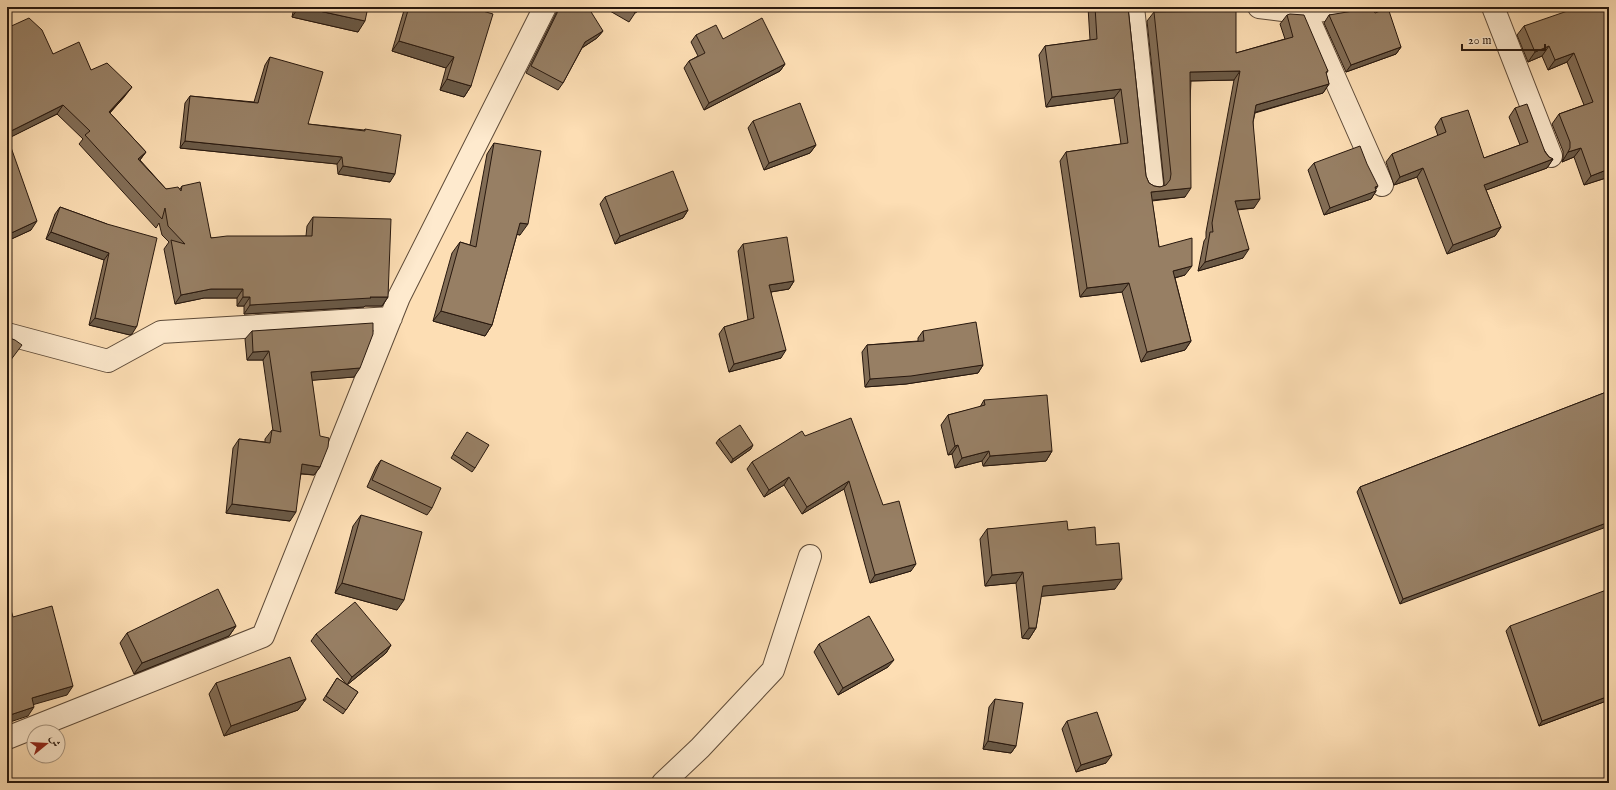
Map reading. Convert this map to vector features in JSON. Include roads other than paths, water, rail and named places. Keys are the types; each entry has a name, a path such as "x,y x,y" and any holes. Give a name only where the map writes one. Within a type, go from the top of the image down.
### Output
{"street":[{"path":"7,738 263,636 399,297 544,7"},
{"path":"1133,7 1152,184"},
{"path":"1259,7 1306,13 1344,7"},
{"path":"1493,7 1551,156"},
{"path":"1306,13 1382,185"},
{"path":"7,334 108,361 161,332 391,318"},
{"path":"663,783 700,748 773,670 810,556"}]}
